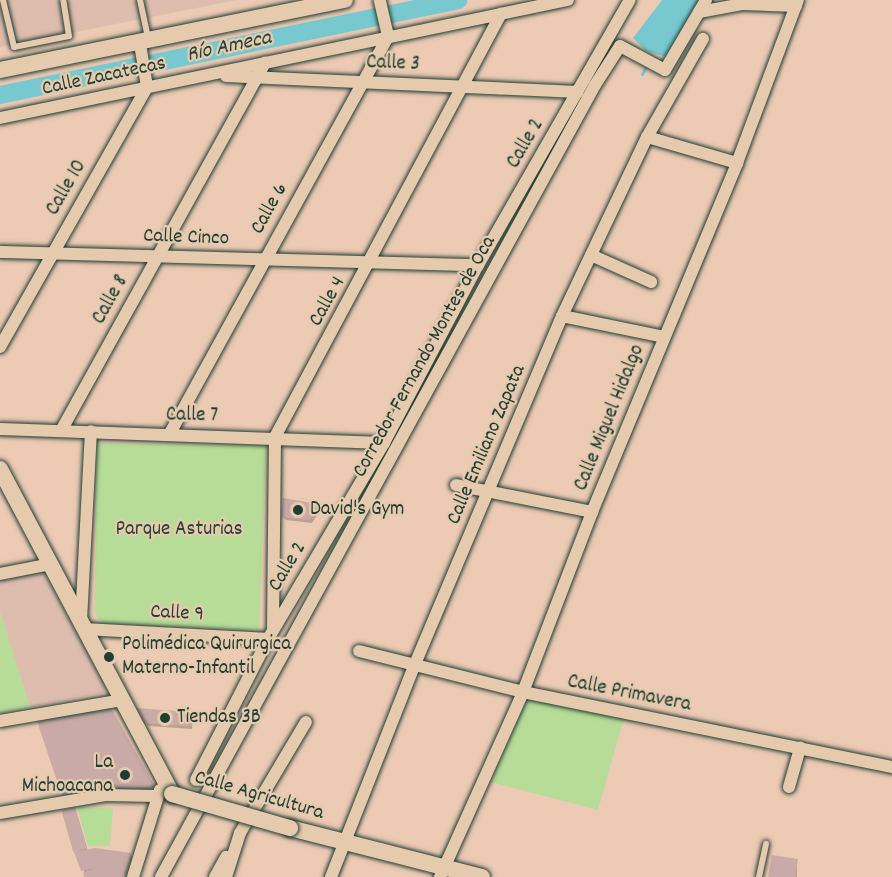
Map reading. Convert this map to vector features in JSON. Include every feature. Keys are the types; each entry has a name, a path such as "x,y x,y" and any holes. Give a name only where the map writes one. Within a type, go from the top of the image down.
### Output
{"street":[{"path":"0,70 144,46 345,0"},
{"name":"Calle Zacatecas","path":"1,120 265,63 387,30 501,14 568,0"},
{"name":"Calle 2","path":"196,780 271,634 384,443 478,265 630,0"},
{"path":"699,12 706,0"},
{"path":"380,1 387,30"},
{"path":"699,12 743,4 797,3"},
{"name":"Calle Miguel Hidalgo","path":"448,872 523,692 592,512 737,163 797,3"},
{"name":"Corredor Fernando Montes de Oca","path":"161,877 603,73 620,46 660,69 699,12"},
{"name":"Calle 4","path":"271,634 275,437 371,264 501,14"},
{"name":"Calle 6","path":"169,435 387,30"},
{"name":"Calle Emiliano Zapata","path":"331,877 415,664 562,316 647,137 703,39"},
{"path":"144,46 147,87"},
{"name":"Calle 8","path":"62,429 265,63"},
{"path":"586,78 603,73"},
{"name":"Calle 3","path":"206,75 578,92"},
{"name":"Calle 10","path":"0,347 147,87"},
{"path":"647,137 737,163"},
{"name":"Calle Cinco","path":"0,252 371,264 478,265"},
{"path":"591,255 651,282"},
{"path":"562,316 664,338"},
{"name":"Calle 7","path":"0,429 62,429 384,443"},
{"path":"83,626 91,432"},
{"name":"Calle Agricultura","path":"0,469 123,700 165,790 448,872 482,877"},
{"path":"456,485 592,512"},
{"path":"0,574 51,564"},
{"name":"Calle 9","path":"83,626 271,634"},
{"name":"Calle Primavera","path":"359,651 523,692 892,767"},
{"path":"0,722 123,700"},
{"path":"215,877 306,722"},
{"path":"789,787 800,748"},
{"path":"0,813 105,795 165,790 133,877"},
{"path":"226,877 240,833"}],"lane":[{"path":"3,0 14,47 69,36 63,0"},
{"path":"140,0 144,46"},
{"path":"759,877 766,844"}],"shaded area":[{"path":"0,0 237,0 0,47"},
{"path":"43,571 106,687 103,693 30,707 0,612 0,579"}],"green space":[{"name":"Parque Asturias","path":"97,443 266,446 259,630 103,623 95,614"},
{"path":"0,612 30,707 0,713"},
{"path":"527,698 624,718 598,810 491,782"},
{"path":"77,807 113,808 110,846 88,846"}],"water":[{"path":"662,0 701,0 667,57 646,51 633,38"}],"building":[{"name":"David's Gym","path":"283,498 318,504 309,520 281,517"},
{"path":"110,706 153,783 138,791 105,789 62,796 37,721"},
{"name":"Tiendas 3B","path":"136,708 190,712 189,726 143,723"},
{"path":"75,807 87,848 73,852 62,811"},
{"path":"95,848 131,853 123,877 84,877 83,873 96,868 81,871 74,852"},
{"path":"772,855 798,859 795,877 768,877"}],"waterway":[{"name":"Río Ameca","path":"0,95 458,0"},
{"path":"642,74 647,65"}],"place":[{"name":"David's Gym","path":"298,510"},
{"name":"Polimédica Quirurgica Materno-Infantil","path":"109,657"},
{"name":"Tiendas 3B","path":"165,718"},
{"name":"La Michoacana","path":"125,775"}]}
